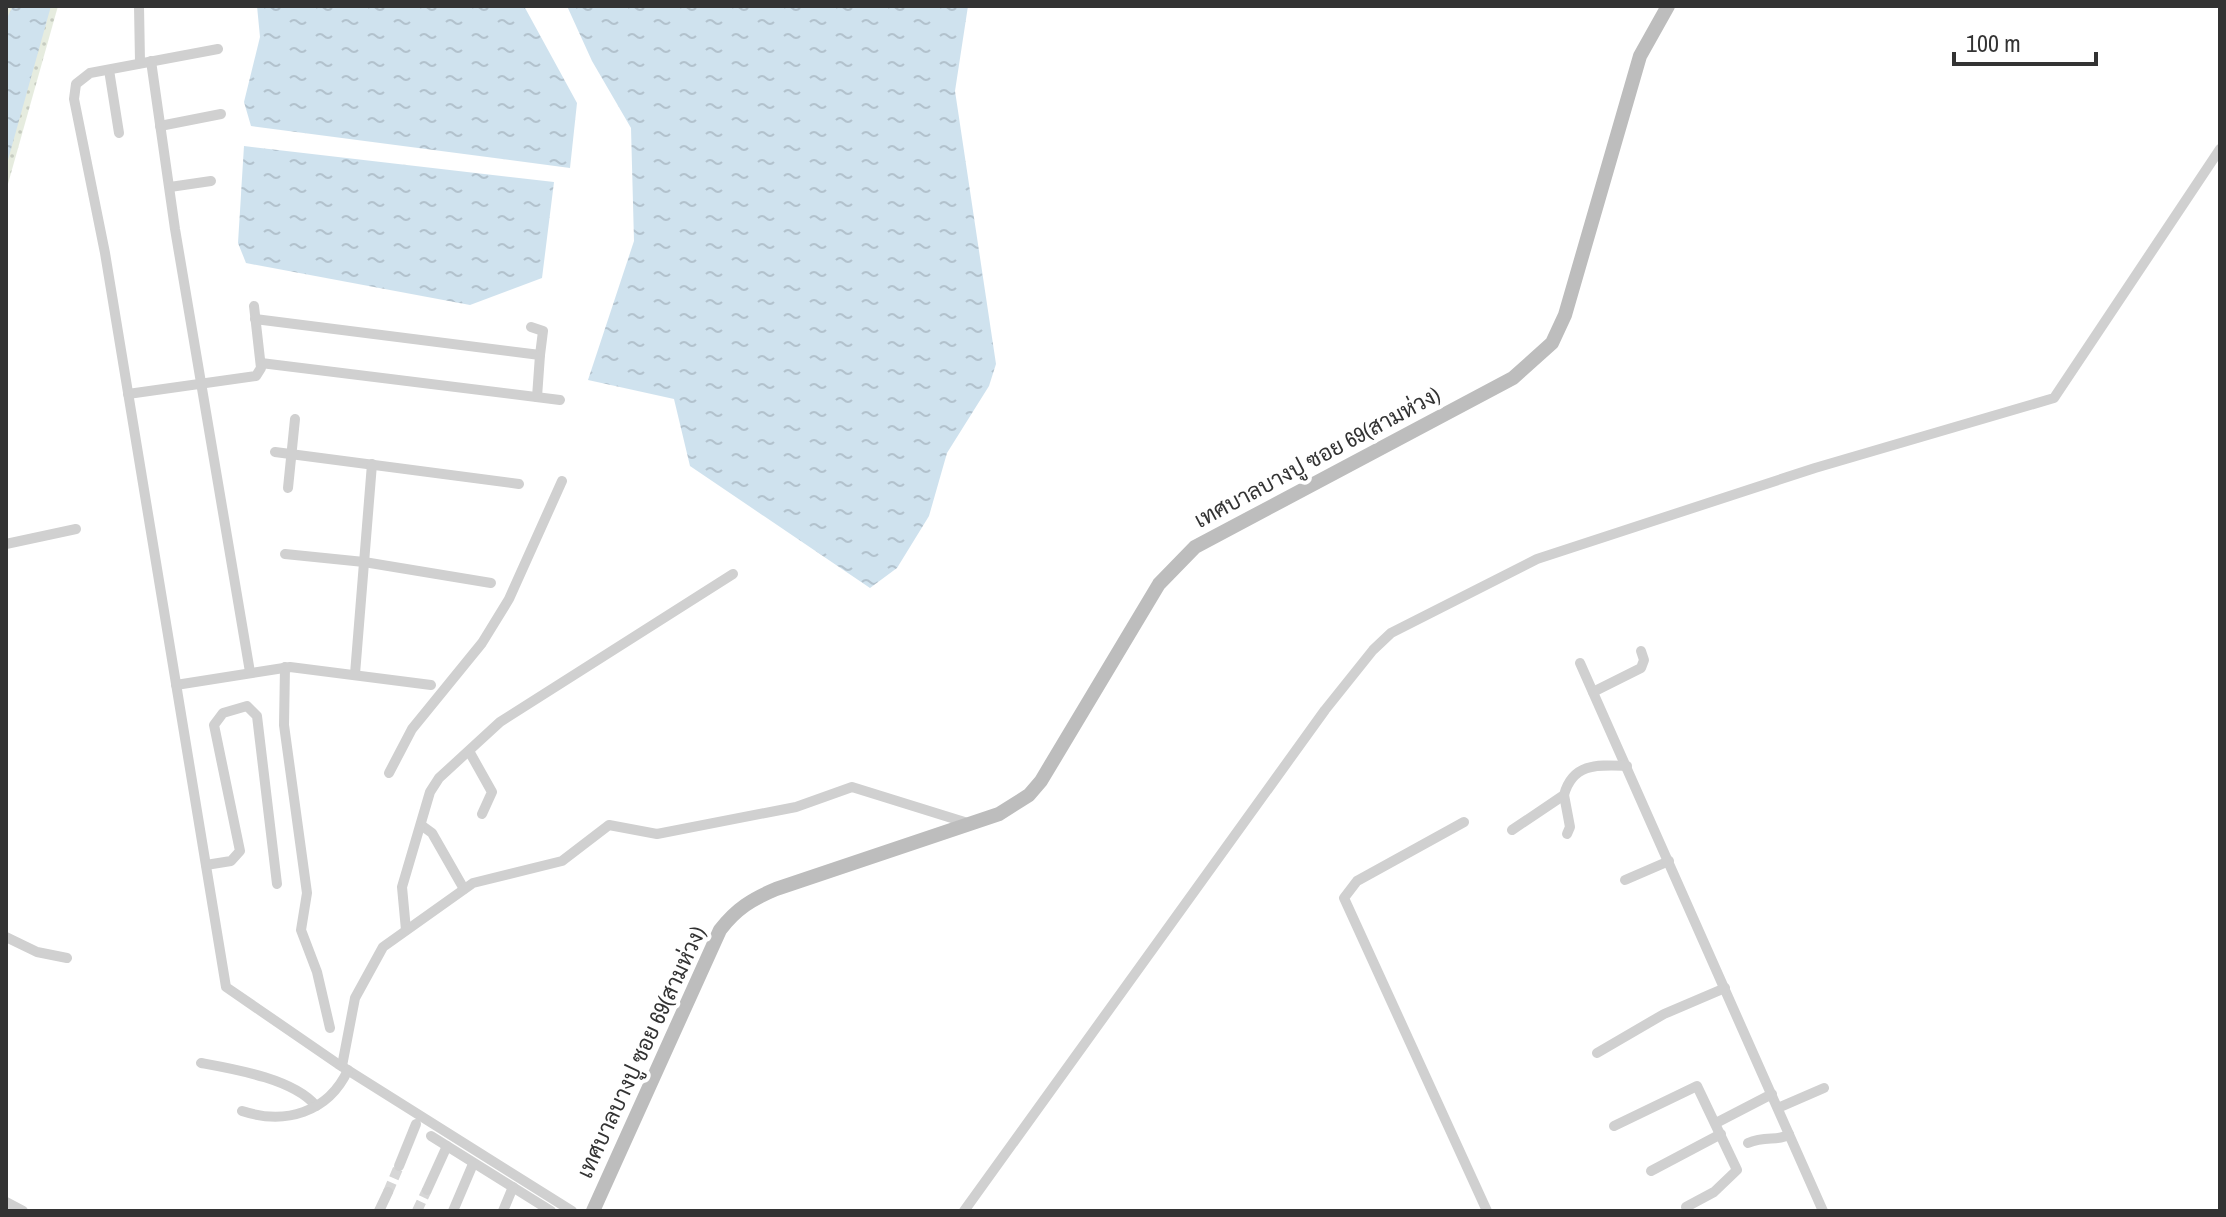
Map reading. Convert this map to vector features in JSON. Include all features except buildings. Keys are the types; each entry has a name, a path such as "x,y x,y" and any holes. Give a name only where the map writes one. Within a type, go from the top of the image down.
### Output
{"street":[{"path":"139,6 250,672"},
{"name":"เทศบาลบางปู ซอย 69(สามห่วง)","path":"593,1211 720,930 745,903 776,889 973,824 1016,805 1041,781 1159,584 1195,547 1513,378 1547,349 1565,315 1640,56 1668,6"},
{"path":"218,49 80,78 74,99 128,394 226,987 339,1065 572,1211"},
{"path":"109,70 119,133"},
{"path":"160,126 221,114"},
{"path":"964,1211 1325,710 1373,650 1391,633 1556,552 1583,542 1815,468 2054,398 2220,149"},
{"path":"170,187 211,181"},
{"path":"128,394 256,376 261,372 261,363 254,306"},
{"path":"255,319 540,355"},
{"path":"531,327 543,331 537,397"},
{"path":"261,363 560,400"},
{"path":"288,488 295,419"},
{"path":"275,452 519,484"},
{"path":"355,674 372,464"},
{"path":"389,773 412,729 482,643 509,599 562,481"},
{"path":"6,544 76,529"},
{"path":"285,554 364,562 491,583"},
{"path":"406,930 401,894 435,782 500,722 733,574"},
{"path":"1593,692 1641,668 1644,660 1641,651"},
{"path":"1580,663 1823,1211"},
{"path":"176,685 285,667 431,685"},
{"path":"285,667 284,725 307,893 301,930 317,972 330,1028"},
{"path":"206,865 231,861 240,851 214,725 223,713 247,706 257,716 277,884"},
{"path":"469,751 492,792 482,814"},
{"path":"1567,834 1570,827 1564,795 1569,780 1599,763 1627,766"},
{"path":"242,1111 280,1119 300,1115 332,1095 355,998 377,953 464,889 479,881 569,859 609,825 657,834 796,807 846,788 973,824"},
{"path":"1512,830 1564,795"},
{"path":"1464,822 1363,877 1351,885 1344,898 1487,1211"},
{"path":"421,825 432,833 464,889"},
{"path":"1625,880 1669,861"},
{"path":"6,937 37,952 67,958"},
{"path":"1597,1053 1664,1014 1725,988"},
{"path":"201,1063 239,1070 299,1091 319,1104"},
{"path":"1614,1126 1697,1086 1737,1173 1714,1192 1686,1207"},
{"path":"1778,1108 1824,1088"},
{"path":"1716,1123 1772,1094"},
{"path":"399,1166 416,1124"},
{"path":"1651,1171 1721,1134"},
{"path":"1748,1143 1762,1136 1777,1139 1789,1134"},
{"path":"431,1136 551,1211"},
{"path":"427,1190 447,1146"},
{"path":"453,1211 473,1164"},
{"path":"503,1211 513,1187"},
{"path":"379,1211 388,1192"},
{"path":"6,1202 23,1211"}],"shaded area":[{"path":"6,6 58,6 6,191"}],"water":[{"path":"13,6 51,6 6,167 6,20"},
{"path":"257,6 524,6 577,103 570,168 251,126 244,102 260,37"},
{"path":"567,6 968,6 955,91 996,364 989,386 947,453 929,516 897,568 870,588 690,466 674,399 588,380 634,241 631,128 592,61"},
{"path":"244,146 554,182 542,278 470,305 246,263 238,243"}],"tunnel":[{"path":"388,1192 399,1166"},
{"path":"417,1211 427,1190"}]}
